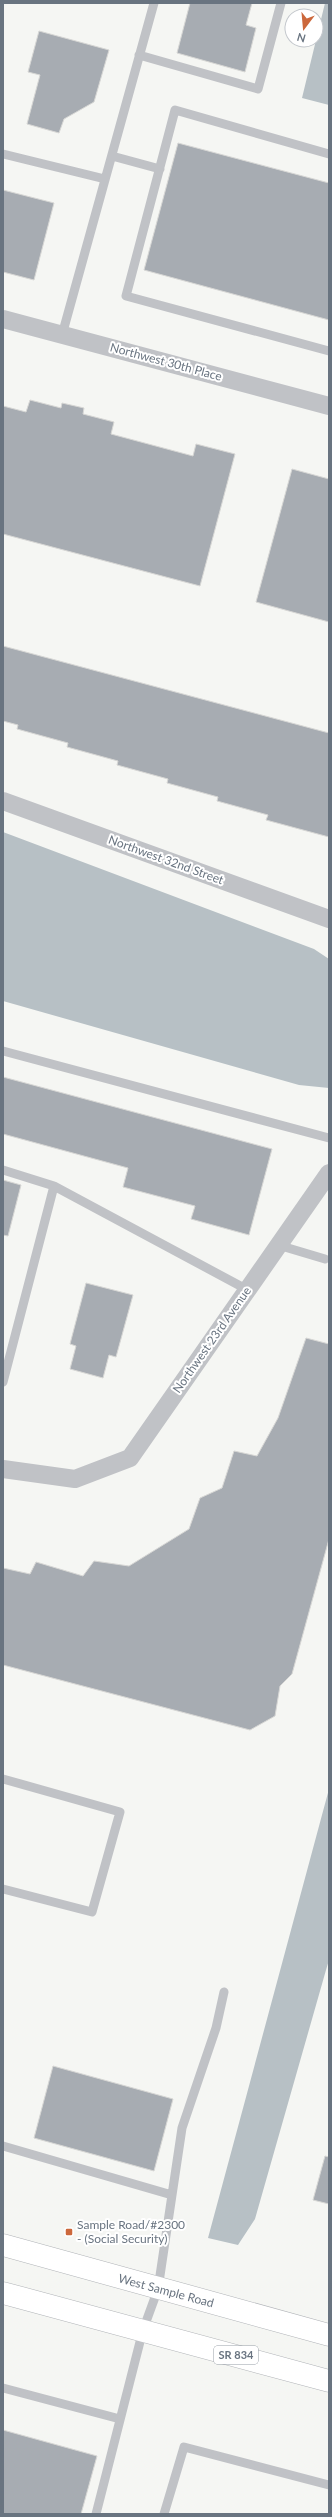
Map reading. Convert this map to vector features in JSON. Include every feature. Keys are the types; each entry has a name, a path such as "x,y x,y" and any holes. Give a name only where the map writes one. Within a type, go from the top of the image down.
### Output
{"main road":[{"name":"West Sample Road","path":"3,2245 329,2335"},
{"name":"SR 834","path":"3,2293 329,2381"}],"street":[{"name":"Northwest 30th Place","path":"3,319 329,406"},
{"name":"Northwest 32nd Street","path":"3,801 329,919"},
{"name":"Northwest 23rd Avenue","path":"3,1468 75,1478 130,1458 246,1289 329,1173"}],"lane":[{"path":"62,334 154,3"},
{"path":"139,55 258,89 281,3"},
{"path":"329,154 175,110 126,296 329,351"},
{"path":"3,154 105,179"},
{"path":"112,156 160,169"},
{"path":"3,1050 329,1138"},
{"path":"3,1170 54,1186 246,1289"},
{"path":"3,1382 54,1186"},
{"path":"278,1245 325,1259"},
{"path":"3,1779 120,1812 92,1912 3,1889"},
{"path":"96,2514 143,2330 158,2289 182,2128 216,2028 224,1992"},
{"path":"3,2146 172,2195"},
{"path":"3,2388 120,2419"},
{"path":"164,2514 184,2447 329,2486"}],"shaded area":[{"path":"325,3 329,3 329,105 302,98 314,48 324,48"},
{"path":"3,832 314,949 329,959 329,1088 299,1085 3,1001"},
{"path":"329,1789 329,1960 255,2219 238,2245 208,2238"}],"building":[{"path":"190,3 252,3 246,25 256,28 245,72 177,53"},
{"path":"39,31 109,50 94,102 64,119 59,133 27,124 40,75 28,72"},
{"path":"178,143 329,183 329,320 144,270"},
{"path":"3,190 54,203 34,280 3,272"},
{"path":"30,400 61,408 62,403 84,408 83,414 114,422 111,434 193,456 196,444 235,454 200,586 3,534 3,406 26,412"},
{"path":"292,469 329,479 329,622 256,602"},
{"path":"3,646 329,733 329,837 266,820 268,815 217,801 218,797 167,783 168,779 117,765 118,761 67,747 68,743 17,729 18,725 3,721"},
{"path":"3,1077 272,1149 249,1235 191,1219 195,1206 123,1187 128,1168 3,1134"},
{"path":"3,1180 21,1185 8,1236 3,1235"},
{"path":"86,1283 133,1295 116,1357 109,1355 103,1378 70,1369 76,1346 70,1344"},
{"path":"306,1338 329,1344 329,1539 292,1674 280,1686 275,1716 250,1730 3,1665 3,1568 30,1574 36,1562 83,1576 94,1561 129,1566 189,1529 200,1498 222,1488 234,1451 257,1456 278,1418"},
{"path":"53,2066 173,2099 154,2171 34,2138"},
{"path":"325,2156 329,2157 329,2204 313,2200"},
{"path":"3,2430 97,2456 81,2514 3,2514"}],"place":[{"name":"Sample Road/#2300 - (Social Security)","path":"69,2232"}]}
